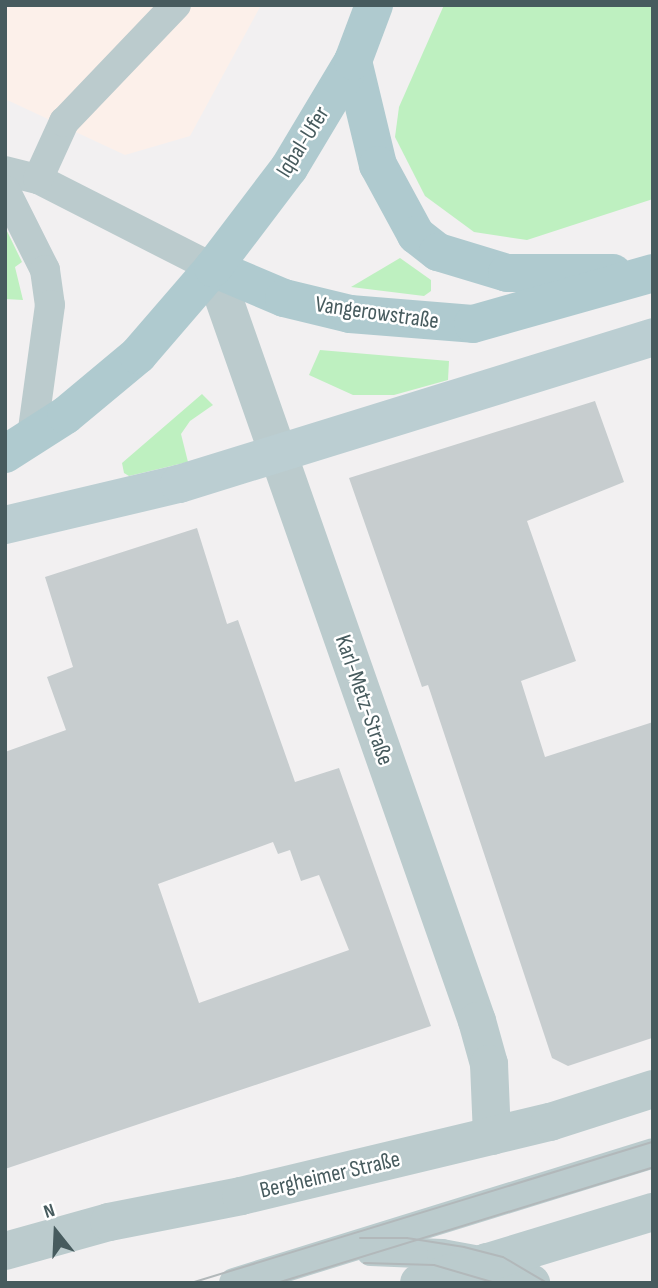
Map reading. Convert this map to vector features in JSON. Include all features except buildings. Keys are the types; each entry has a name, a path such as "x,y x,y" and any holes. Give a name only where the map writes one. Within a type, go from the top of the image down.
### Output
{"main road":[{"name":"Iqbal-Ufer","path":"213,268 289,168 353,61 374,5"},
{"path":"353,61 378,165 416,235 439,252 507,273 653,273"},
{"path":"19,446 138,355 213,268"},
{"name":"Vangerowstraße","path":"213,268 284,298 350,314 473,324 653,273"},
{"path":"5,524 179,484 653,337"}],"street":[{"name":"Karl-Metz-Straße","path":"213,268 477,1021 489,1064 492,1136"},
{"name":"Bergheimer Straße","path":"5,1251 109,1222 492,1136 653,1089"},
{"path":"419,1283 653,1212"},
{"path":"487,1262 531,1283"}],"lane":[{"path":"38,179 64,122 176,5"},
{"path":"5,171 38,179 213,268"},
{"path":"5,190 45,270 50,305 19,446"},
{"path":"234,1283 653,1153"},
{"path":"318,1258 407,1251 487,1262"}],"shaded area":[{"path":"5,5 261,5 190,136 125,155 5,99"}],"green space":[{"path":"444,5 653,5 653,199 527,240 474,232 425,196 395,137 399,107"},
{"path":"5,227 22,262 15,267 23,300 5,299"},
{"path":"400,258 431,280 431,291 424,296 351,287"},
{"path":"320,350 449,361 448,380 394,395 353,395 309,375"},
{"path":"202,394 213,405 190,421 181,434 188,462 129,476 124,473 122,463"}],"tram line":[{"path":"191,1283 653,1142"},
{"path":"277,1283 653,1167"},
{"path":"360,1238 407,1238 464,1247 503,1257 547,1283"},
{"path":"364,1263 434,1265 495,1283"}]}
